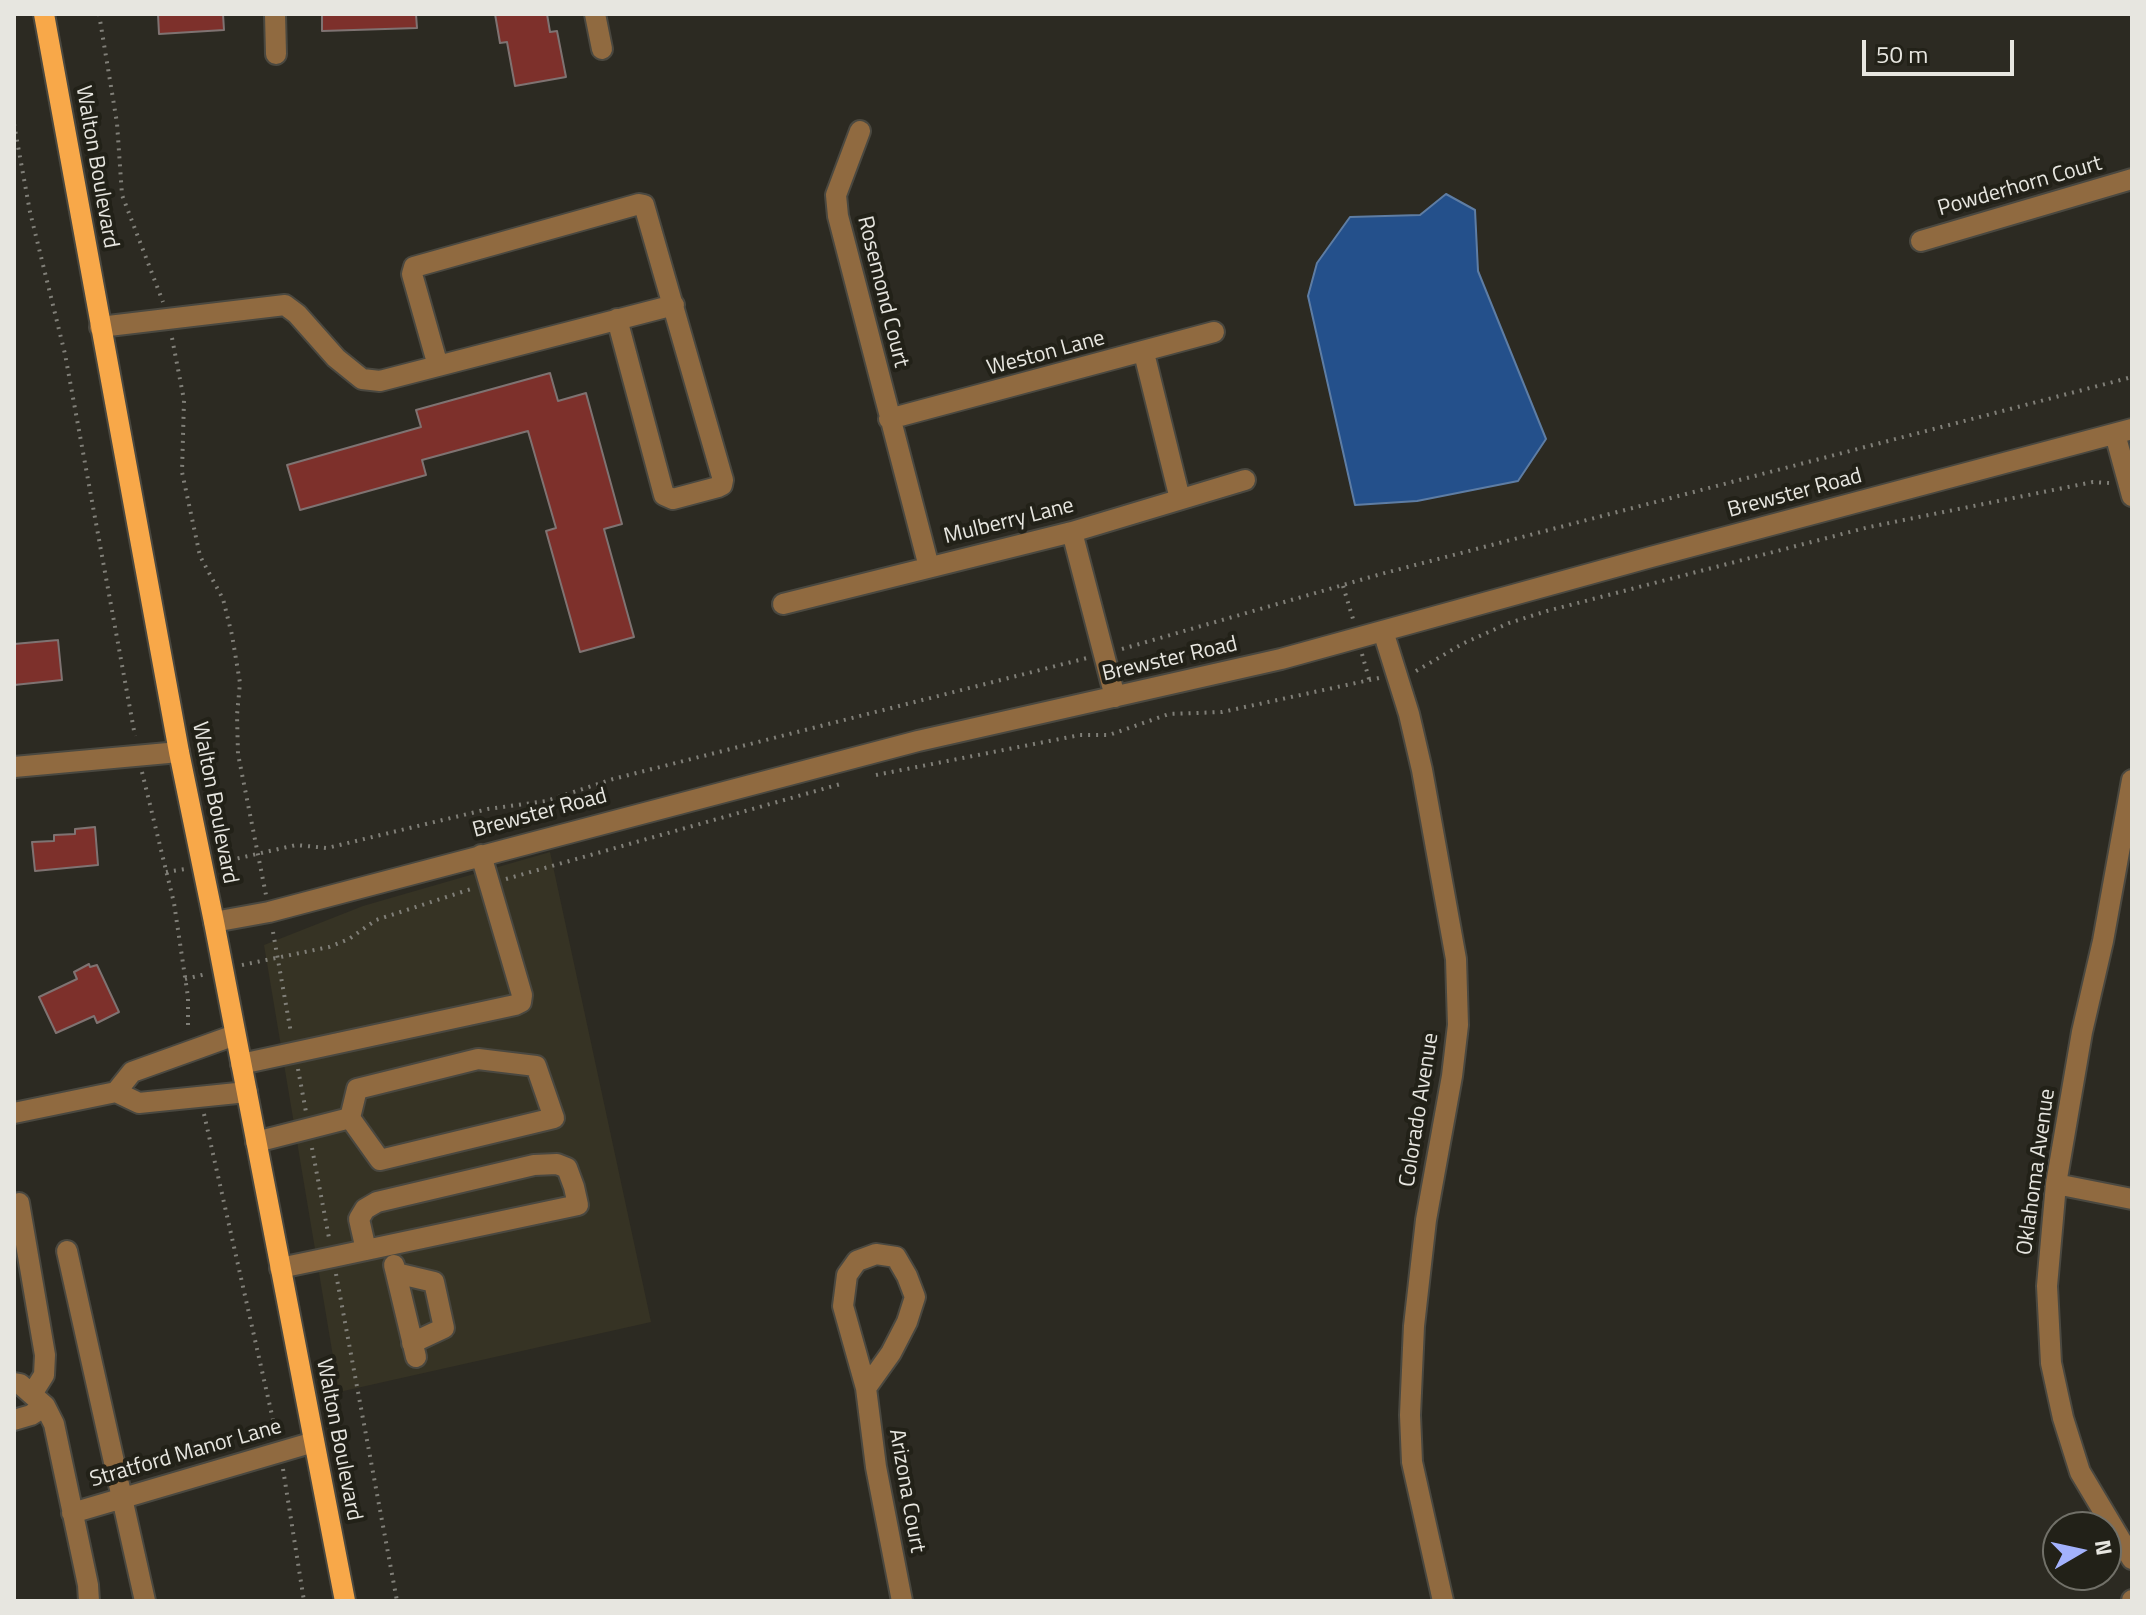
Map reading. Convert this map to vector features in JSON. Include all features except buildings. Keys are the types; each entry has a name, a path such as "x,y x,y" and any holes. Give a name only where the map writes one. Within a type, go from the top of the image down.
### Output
{"main road":[{"name":"Walton Boulevard","path":"44,14 179,752 345,1601"}],"street":[{"path":"275,14 276,54"},
{"path":"595,14 602,49"},
{"name":"Rosemond Court","path":"860,131 836,195 838,216 929,567"},
{"name":"Powderhorn Court","path":"1921,241 2132,179"},
{"path":"438,366 412,274 414,267 644,205 722,485 673,499 664,495 617,319"},
{"path":"100,327 285,305 297,314 336,358 362,379 380,381 674,305"},
{"name":"Weston Lane","path":"889,419 1214,332"},
{"path":"1144,353 1180,499"},
{"path":"2124,431 2130,488"},
{"name":"Brewster Road","path":"214,922 269,912 918,741 1281,659 2124,431"},
{"name":"Mulberry Lane","path":"783,604 1072,532 1245,480"},
{"path":"1072,532 1115,697"},
{"name":"Colorado Avenue","path":"1383,631 1422,770 1456,959 1458,1025 1426,1220 1414,1326 1410,1415 1412,1462 1443,1601"},
{"path":"14,767 179,752"},
{"name":"Oklahoma Avenue","path":"2132,780 2103,941 2082,1032 2056,1184 2047,1286 2051,1363 2063,1418 2080,1472 2132,1559"},
{"path":"241,1064 521,1002 522,995 481,855"},
{"path":"116,1092 132,1072 235,1035"},
{"path":"478,1059 536,1066 554,1118 380,1160 350,1118 357,1089 478,1059"},
{"path":"14,1113 116,1092 139,1103 247,1092"},
{"path":"256,1142 350,1118"},
{"path":"280,1268 390,1245 578,1205 567,1168 557,1164 534,1165 377,1202 365,1209 359,1219 366,1250"},
{"path":"2056,1184 2132,1199"},
{"path":"14,1420 31,1415 44,1375 45,1355 19,1203"},
{"path":"390,1245 396,1273 414,1350 444,1328 434,1282 396,1273"},
{"path":"67,1251 145,1601"},
{"name":"Arizona Court","path":"866,1388 891,1353 907,1322 915,1297 896,1257 876,1254 857,1261 847,1275 843,1306 866,1388 876,1467 902,1601"},
{"path":"14,1383 20,1384 38,1400 54,1424 89,1601"},
{"name":"Stratford Manor Lane","path":"72,1513 314,1442"}],"path":[{"path":"99,14 117,123 122,195 163,298 184,400 182,472 200,556 223,599 232,635 240,683 238,754 397,1601"},
{"path":"14,124 30,212 65,354 138,756 174,903 188,997 189,1051"},
{"path":"258,855 296,845 327,848 488,809 546,801 613,779 1104,654 1381,574 2132,377"},
{"path":"864,777 1080,735 1109,735 1169,714 1222,712 1417,671 1464,643 1509,623 1869,527 2093,482 2130,488"},
{"path":"277,956 329,947 390,915 489,884 850,782"},
{"path":"201,1097 280,1452 304,1601"}],"shaded area":[{"path":"550,852 651,1322 339,1392 264,945 363,906"}],"water":[{"path":"1446,194 1475,210 1478,271 1546,439 1518,481 1417,501 1355,505 1308,296 1317,263 1350,217 1420,215"}]}
